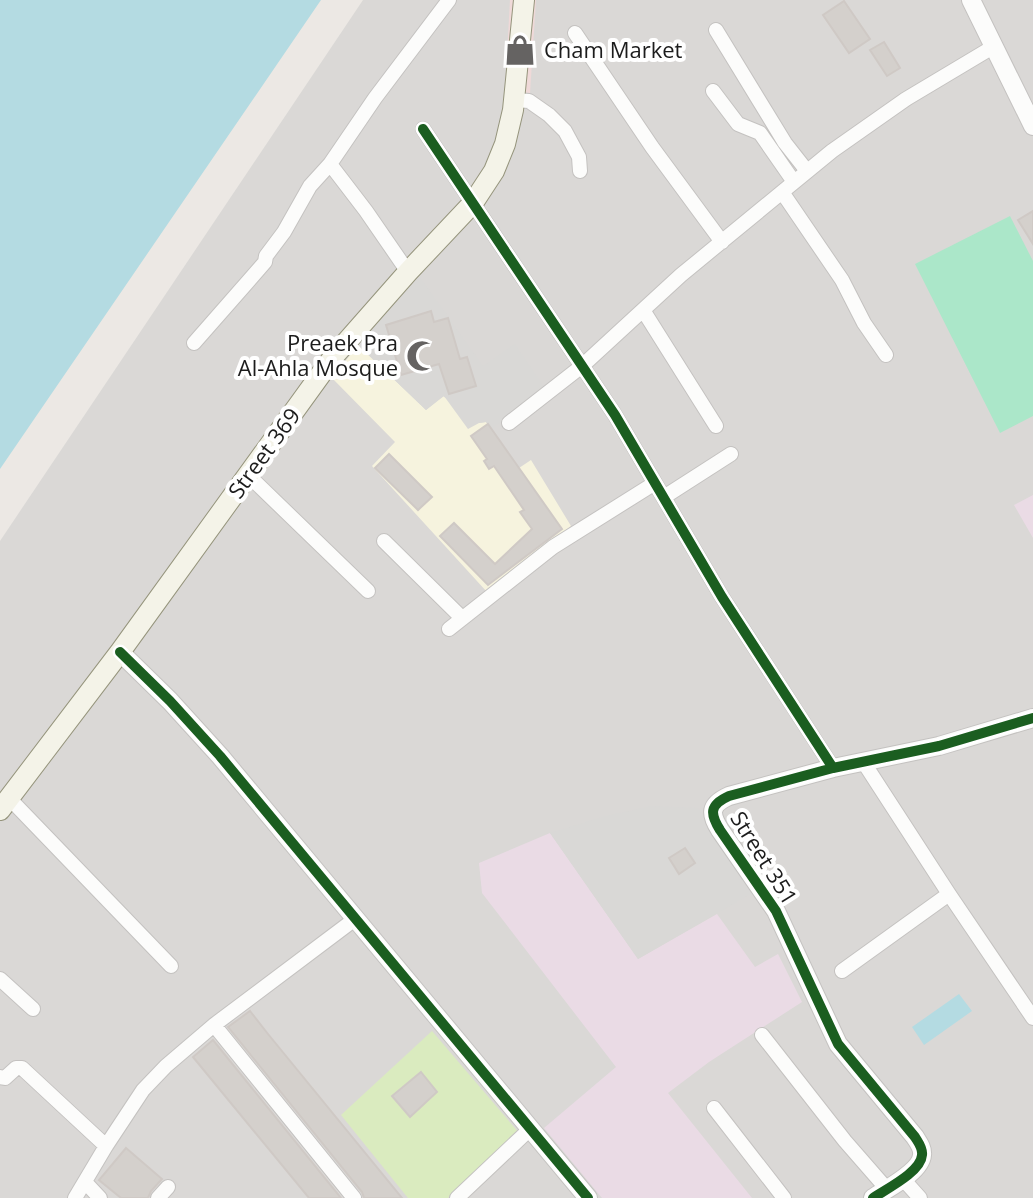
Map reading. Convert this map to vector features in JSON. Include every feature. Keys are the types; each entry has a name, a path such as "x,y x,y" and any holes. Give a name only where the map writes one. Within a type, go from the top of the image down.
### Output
{"main road":[{"name":"Street 369","path":"5,804 120,652 334,356 473,203 494,171 505,144 515,100 524,0"}],"street":[{"path":"194,343 265,262 310,186 330,164 449,0"},
{"path":"971,0 1033,126"},
{"path":"716,30 785,143 807,171"},
{"path":"575,33 652,147 722,242"},
{"path":"509,423 582,366 807,171 906,99 993,47"},
{"path":"713,91 738,124 760,133 864,323 886,355"},
{"path":"515,100 529,101 565,131 579,157 580,171"},
{"path":"423,129 615,415 722,597 833,768"},
{"path":"330,164 408,272"},
{"path":"643,310 716,426"},
{"path":"664,497 731,454"},
{"path":"248,475 368,591"},
{"path":"449,629 553,547 655,483"},
{"path":"384,541 462,618"},
{"path":"120,652 220,756 588,1198"},
{"name":"Street 351","path":"887,1188 919,1164 922,1149 838,1044 776,911 720,830 714,820 713,808 718,801 729,796 833,768 939,746 1033,718"},
{"path":"864,763 1033,1018"},
{"path":"5,804 171,966"},
{"path":"842,971 949,894"},
{"path":"75,1198 143,1090 166,1066 214,1025 355,919"},
{"path":"0,979 33,1009"},
{"path":"214,1025 354,1198"},
{"path":"762,1035 845,1141 887,1188 920,1198"},
{"path":"0,1077 5,1078 16,1068 22,1068 106,1146"},
{"path":"714,1108 784,1198"},
{"path":"457,1198 530,1129"},
{"path":"85,1182 100,1198"}],"shaded area":[{"path":"363,0 1033,0 1033,1198 0,1198 0,541"},
{"name":"Cham Market","path":"510,0 536,0 530,93 505,91"},
{"name":"Preaek Pra Al-Ahla Mosque","path":"420,277 483,366 515,344 545,388 492,429 486,422 468,429 444,396 426,410 358,345"},
{"path":"358,345 426,410 443,396 479,423 486,422 519,468 531,460 571,526 487,592 372,466 395,442 332,378"},
{"path":"1033,495 1033,538 1014,505"},
{"path":"652,806 698,808 756,891 638,959 550,833"},
{"path":"550,833 638,959 717,914 755,967 778,954 802,1002 709,1062 668,1093 752,1198 602,1198 544,1128 616,1067 482,893 479,863"}],"green space":[{"path":"1010,216 1033,261 1033,416 1000,433 915,264"},
{"path":"432,1031 520,1134 448,1198 408,1198 341,1115"}],"water":[{"path":"0,0 321,0 0,469"},
{"path":"959,994 972,1011 924,1045 912,1027"}],"building":[{"path":"844,1 870,39 849,53 823,15"},
{"path":"884,42 900,68 887,76 870,50"},
{"path":"1033,211 1033,244 1018,220"},
{"path":"431,311 434,322 448,318 460,359 467,357 476,386 449,394 439,364 401,375 386,325"},
{"path":"488,424 562,529 488,585 440,536 454,523 495,564 532,529 520,512 524,510 494,466 489,469 484,461 487,459 471,436"},
{"path":"389,454 432,497 418,510 375,468"},
{"path":"685,848 695,863 679,874 669,858"},
{"path":"250,1011 402,1198 364,1198 228,1027"},
{"path":"213,1040 341,1198 309,1198 193,1057"},
{"path":"421,1072 437,1092 410,1117 392,1096"},
{"path":"126,1148 162,1179 148,1198 121,1198 99,1180"}],"cycle path":[{"path":"423,129 615,415 722,597 833,768"},
{"path":"120,652 220,756 588,1198"},
{"path":"873,1198 916,1168 922,1155 921,1148 838,1044 776,911 720,830 713,810 729,796 833,768 939,746 1033,718"}],"place":[{"name":"Cham Market","path":"520,50"},
{"name":"Preaek Pra Al-Ahla Mosque","path":"422,356"}]}
